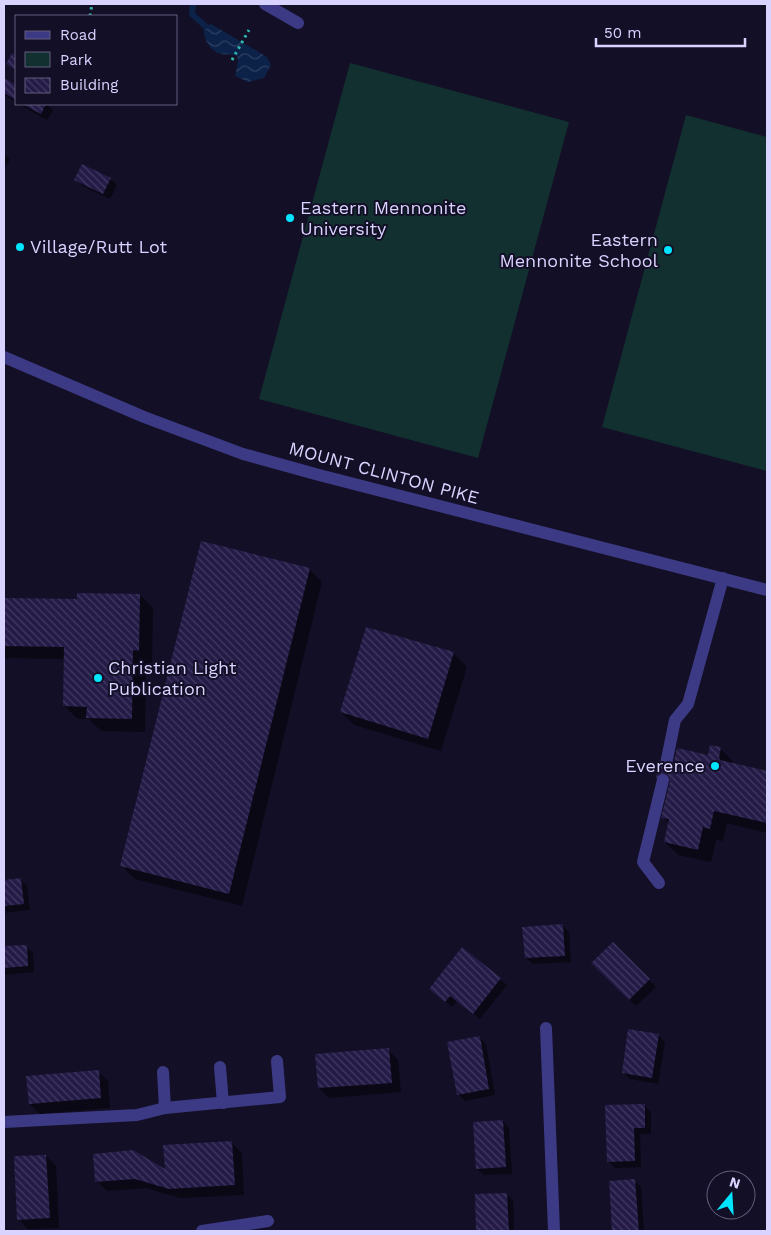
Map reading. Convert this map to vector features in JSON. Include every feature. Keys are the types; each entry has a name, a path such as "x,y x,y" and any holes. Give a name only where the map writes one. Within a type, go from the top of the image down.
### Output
{"street":[{"path":"265,4 298,23"},
{"name":"MOUNT CLINTON PIKE","path":"4,357 144,417 244,454 767,590"},
{"path":"4,366 44,375"},
{"path":"666,764 675,720 688,704 723,578"},
{"path":"659,883 643,862 663,780"},
{"path":"546,1028 554,1231"},
{"path":"4,1122 137,1115 165,1108 280,1097 277,1062"},
{"path":"220,1067 223,1103"},
{"path":"163,1072 165,1108"},
{"path":"202,1231 268,1221"}],"path":[{"path":"232,60 249,30"}],"green space":[{"path":"350,63 569,122 478,458 259,399"},
{"path":"686,115 767,137 767,471 602,427"}],"water":[{"path":"211,24 267,57 271,65 264,78 248,82 235,76 237,56 217,53 205,39 205,26"}],"building":[{"path":"12,53 15,54 15,69 6,64"},
{"path":"4,78 15,84 15,99 4,93"},
{"path":"24,105 46,105 41,114"},
{"path":"82,164 111,178 103,194 74,180"},
{"path":"201,541 310,568 229,894 120,866"},
{"name":"Christian Light Publication","path":"77,593 140,594 139,651 133,650 132,719 86,718 87,707 63,706 64,647 4,646 4,598 77,599"},
{"path":"366,627 454,652 428,739 340,712"},
{"path":"710,745 721,747 720,760 767,771 767,823 714,811 710,829 703,827 698,850 664,842 669,819 661,818 670,781 656,778 659,762 673,765 677,748 708,755"},
{"path":"21,878 24,904 4,906 4,880"},
{"path":"563,924 565,956 525,958 522,927"},
{"path":"613,942 650,979 629,1000 591,963"},
{"path":"27,945 28,966 4,968 4,946"},
{"path":"462,947 501,978 473,1014 450,996 445,1002 429,989"},
{"path":"628,1029 659,1034 652,1078 622,1073"},
{"path":"480,1036 489,1089 457,1095 447,1042"},
{"path":"389,1048 392,1083 318,1088 315,1054"},
{"path":"99,1070 101,1098 29,1104 26,1076"},
{"path":"645,1104 645,1128 634,1128 635,1161 607,1162 605,1105"},
{"path":"503,1120 506,1167 476,1169 473,1122"},
{"path":"232,1141 235,1185 169,1189 135,1179 95,1182 93,1154 133,1150 165,1169 163,1145"},
{"path":"46,1155 50,1218 17,1220 14,1156"},
{"path":"635,1179 639,1231 612,1231 609,1181"},
{"path":"507,1193 509,1231 476,1231 475,1194"}],"waterway":[{"path":"193,4 192,14 205,26"}],"place":[{"name":"Eastern Mennonite University","path":"290,218"},
{"name":"Village/Rutt Lot","path":"20,247"},
{"name":"Eastern Mennonite School","path":"668,250"},
{"name":"Christian Light Publication","path":"98,678"},
{"name":"Everence","path":"715,766"}]}
